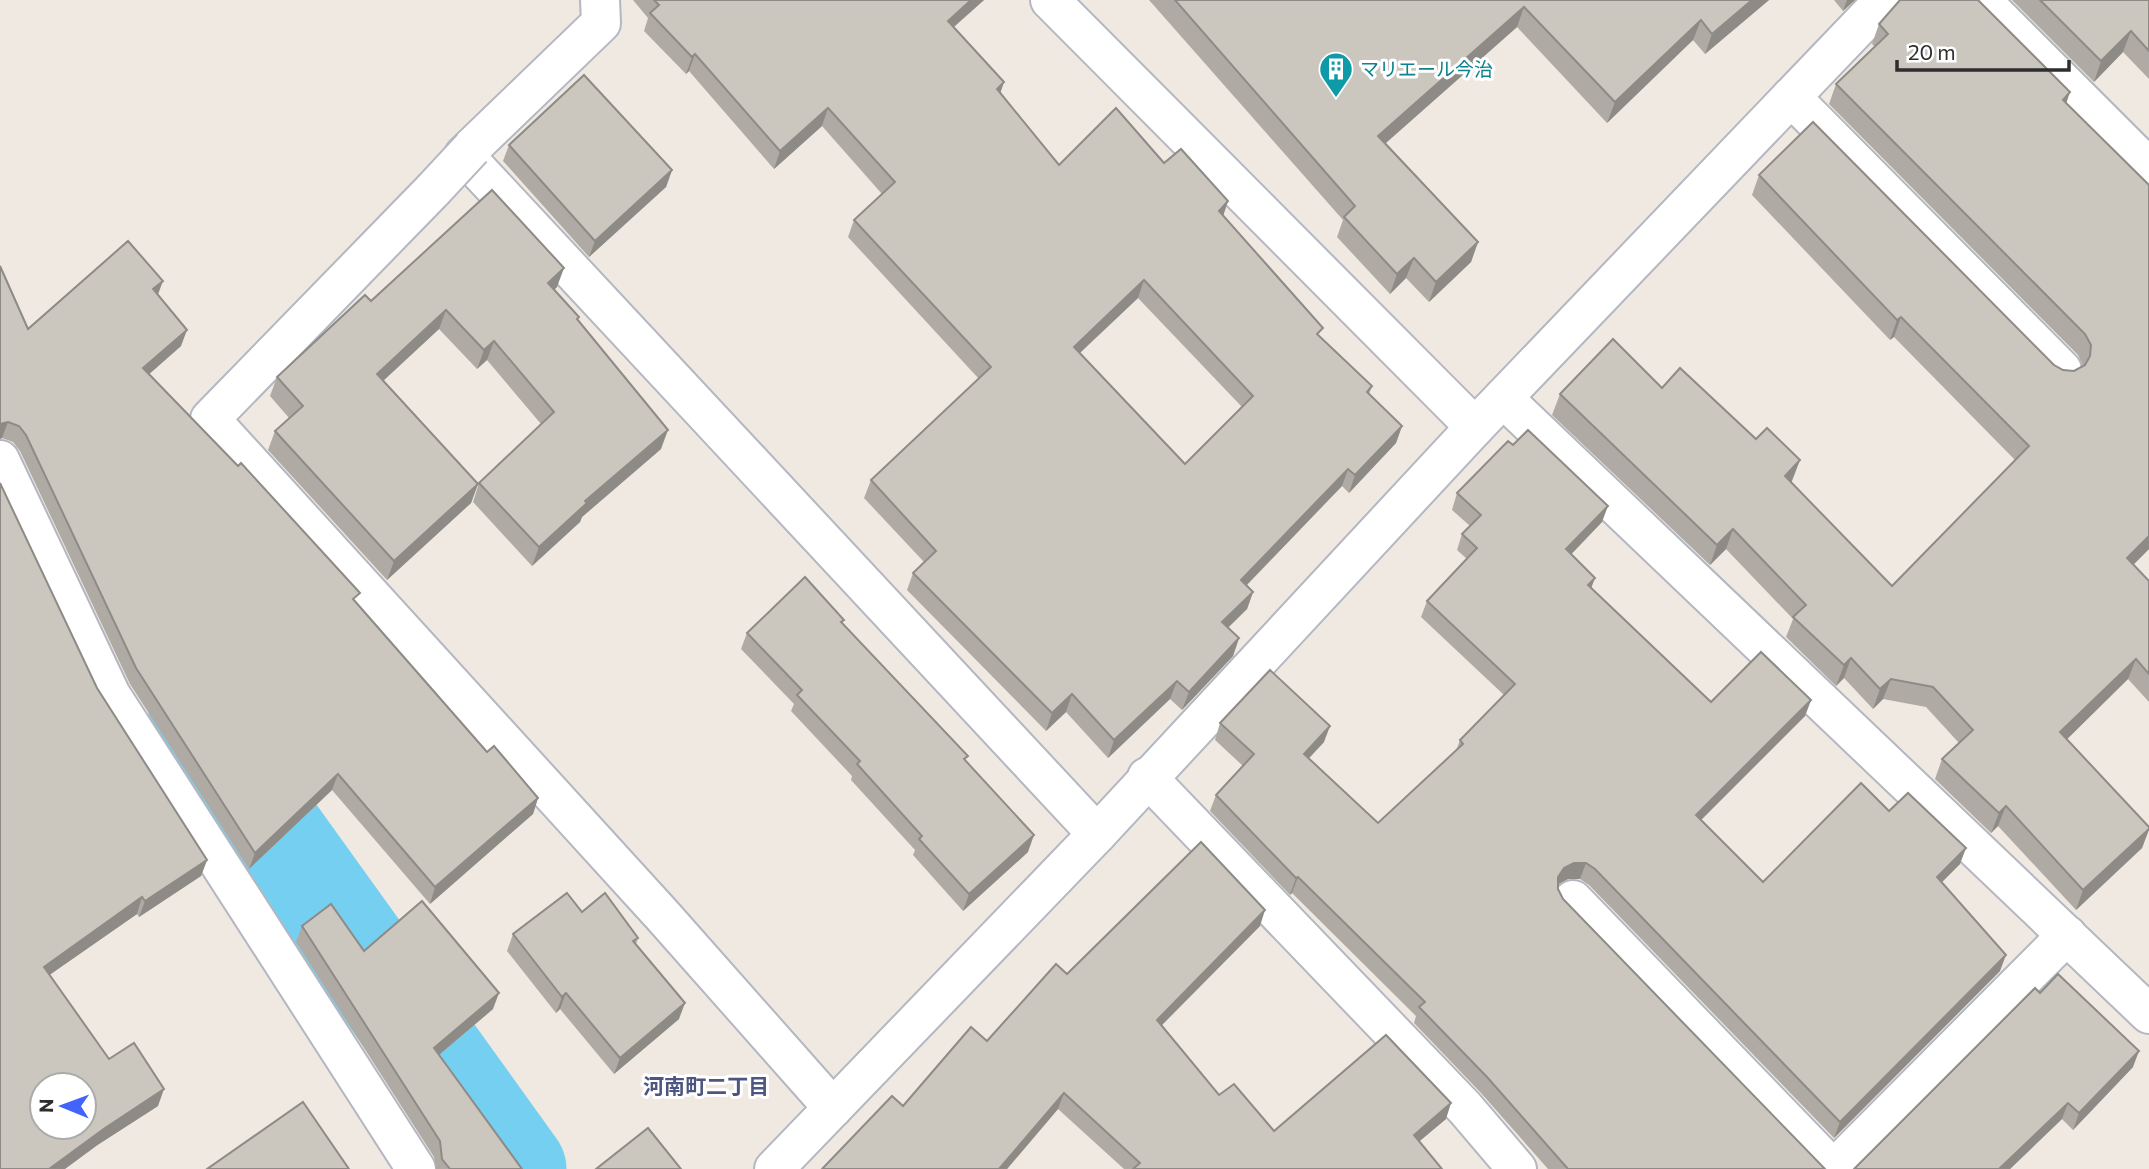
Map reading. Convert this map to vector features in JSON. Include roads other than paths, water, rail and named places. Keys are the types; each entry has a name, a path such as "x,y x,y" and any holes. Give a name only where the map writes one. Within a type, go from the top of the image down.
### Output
{"street":[{"path":"600,0 601,23 464,155 1097,834"},
{"path":"1050,0 1475,427"},
{"path":"774,1169 1097,834 1147,777 1475,427 1884,0"},
{"path":"1981,0 2149,168"},
{"path":"1791,97 2062,370"},
{"path":"474,146 211,419 663,916 833,1108"},
{"path":"1503,398 2149,1014"},
{"path":"0,460 111,695 416,1169"},
{"path":"1147,777 1465,1108 1517,1169"},
{"path":"1573,900 1833,1169 2067,935"}],"waterway":[{"path":"199,723 208,742 515,1169"}],"place":[{"name":"マリエール今治","path":"1336,99"}],"district":[{"name":"河南町二丁目","path":"706,1087"}]}
